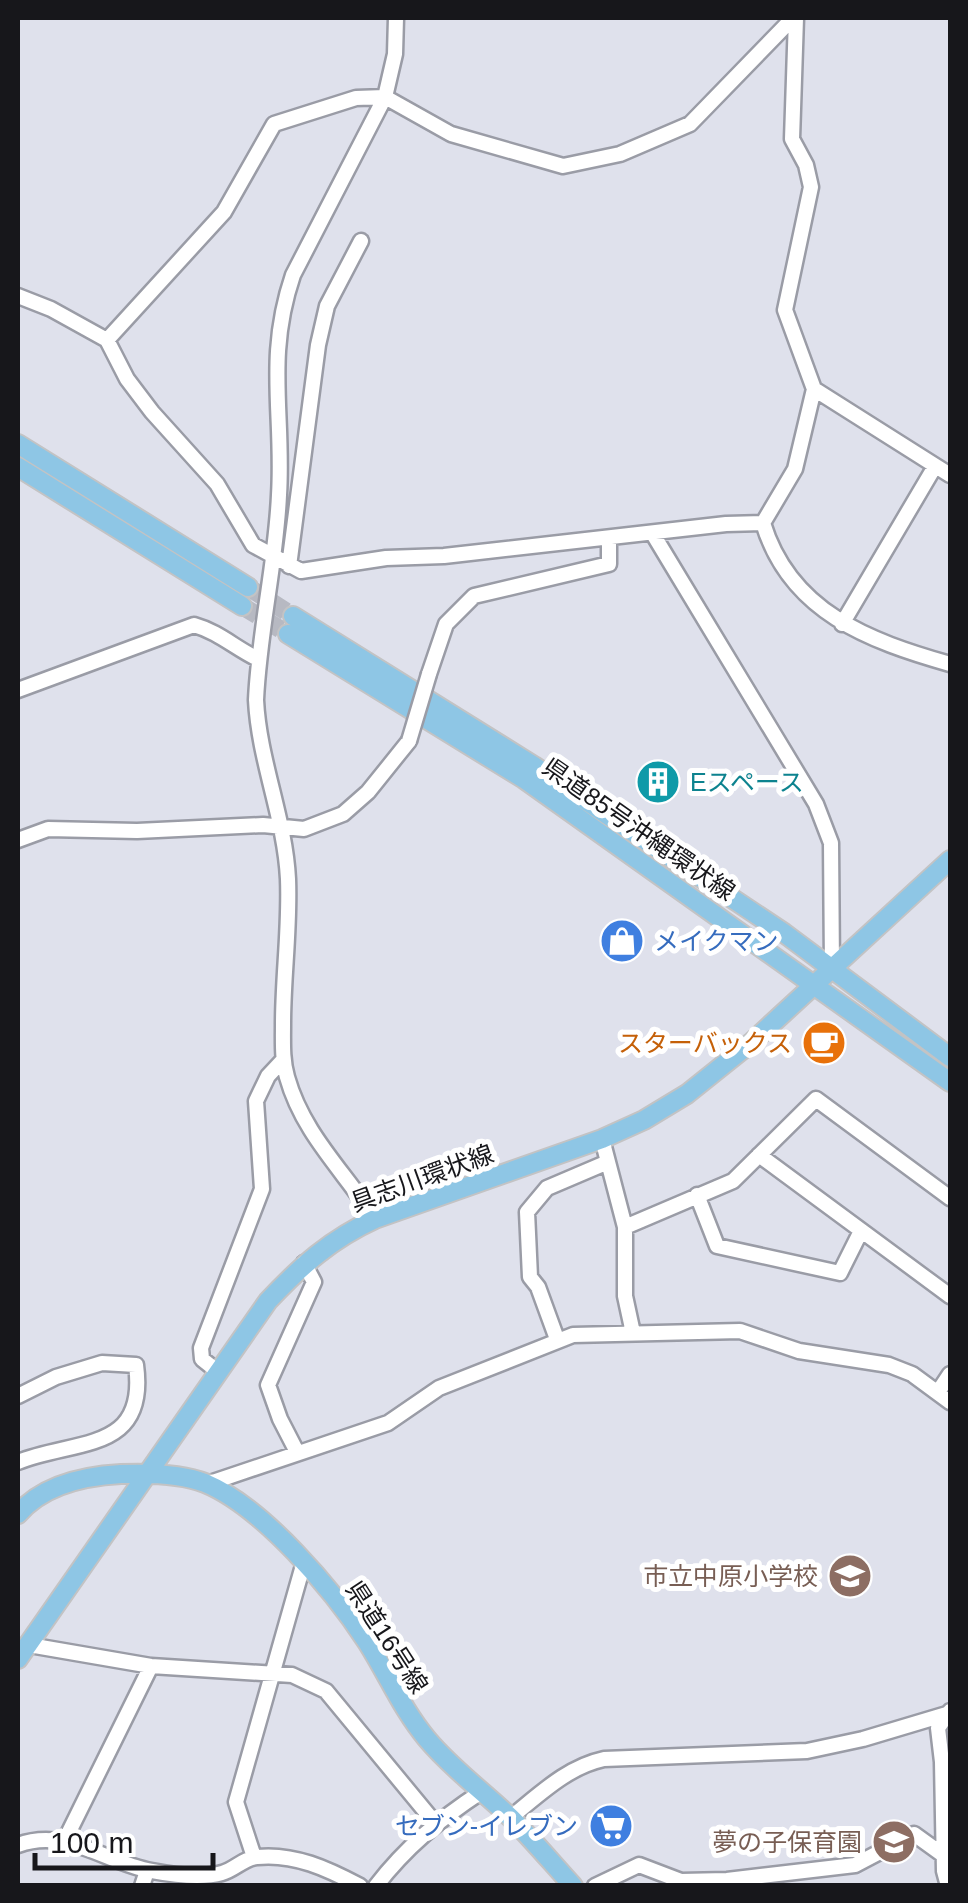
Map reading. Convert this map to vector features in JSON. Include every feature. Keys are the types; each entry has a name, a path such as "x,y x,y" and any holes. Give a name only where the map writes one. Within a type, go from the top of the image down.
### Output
{"main road":[{"path":"18,444 245,596 18,467"},
{"name":"県道85号沖縄環状線","path":"950,1057 832,969 549,776 290,625 524,778 950,1082"},
{"name":"具志川環状線","path":"23,1652 268,1301 304,1263 345,1233 375,1219 602,1139 688,1094 752,1042 950,860"},
{"name":"県道16号線","path":"18,1514 47,1492 82,1478 147,1475 207,1484 250,1513 304,1562 354,1623 405,1712 430,1743 510,1818 573,1886"}],"street":[{"path":"375,1219 316,1141 287,1079 283,1060 288,877 257,725 258,658 280,493 275,377 284,302 293,275 384,96 394,54 396,18"},
{"path":"108,340 224,212 274,124 356,98 384,96 451,134 563,166 620,154 690,124 794,18"},
{"path":"794,18 792,139 812,187 785,310 814,389 795,469 762,523 768,542 808,598 842,624 898,649 950,664"},
{"path":"289,566 318,346 327,306 361,242"},
{"path":"18,296 108,340 127,379 217,484 253,545 301,572 386,558 444,556 762,523"},
{"path":"814,389 950,475"},
{"path":"842,624 934,468"},
{"path":"653,534 816,804 831,842 832,969"},
{"path":"18,840 48,829 304,829 344,814 368,792 410,741 446,624 474,596 609,564 609,539"},
{"path":"18,690 194,625 216,631 258,658"},
{"path":"218,1371 202,1358 201,1348 262,1188 256,1101 268,1076 283,1060"},
{"path":"624,1226 733,1181 816,1099 950,1198"},
{"path":"602,1139 624,1226 624,1296 633,1333"},
{"path":"759,1155 950,1296"},
{"path":"557,1340 538,1287 530,1276 528,1212 547,1188 608,1162"},
{"path":"697,1195 717,1246 840,1273 861,1230"},
{"path":"297,1452 268,1386 314,1282 304,1263"},
{"path":"207,1484 388,1423 438,1388 573,1335 740,1331 799,1352 889,1364 912,1374 950,1402"},
{"path":"18,1376 22,1394 102,1362 136,1365 139,1390 128,1424 108,1438 18,1462"},
{"path":"938,1392 950,1374"},
{"path":"254,1857 236,1802 304,1562"},
{"path":"23,1652 151,1666 292,1675 326,1691 435,1823"},
{"path":"64,1842 151,1666"},
{"path":"948,1886 946,1761 938,1728 950,1712"},
{"path":"510,1818 564,1775 588,1762 807,1752 863,1740 950,1712"},
{"path":"376,1886 435,1823 481,1792"},
{"path":"595,1886 639,1866 682,1881 727,1880 855,1865 914,1834 948,1859"},
{"path":"18,1845 64,1842 89,1847 145,1878 222,1874 254,1857 319,1864 360,1886"}],"tunnel":[{"path":"248,587 293,616"},
{"path":"242,606 288,634"}],"place":[{"name":"Eスペース","path":"658,782"},
{"name":"メイクマン","path":"622,941"},
{"name":"スターバックス","path":"824,1043"},
{"name":"市立中原小学校","path":"850,1576"},
{"name":"セブン-イレブン","path":"611,1826"},
{"name":"夢の子保育園","path":"894,1842"}]}
